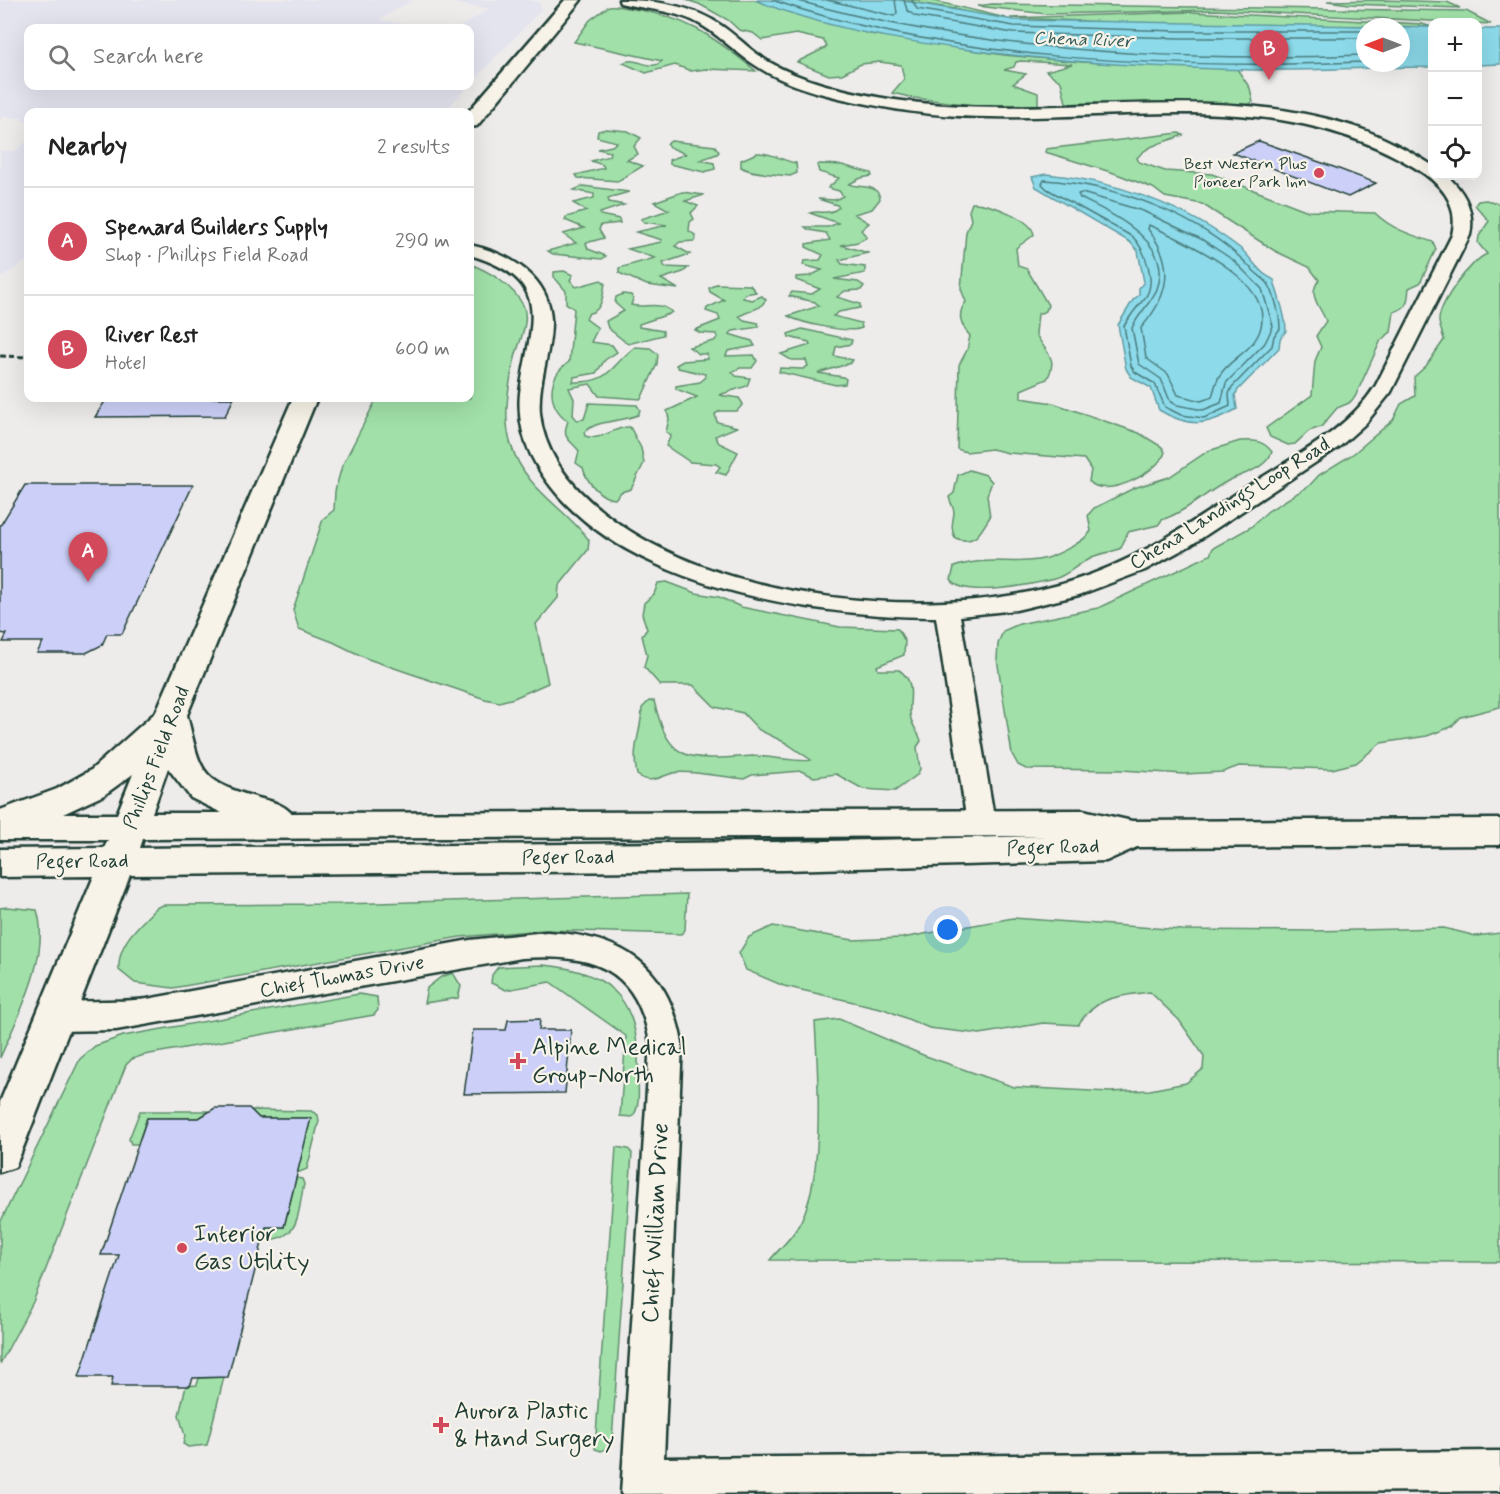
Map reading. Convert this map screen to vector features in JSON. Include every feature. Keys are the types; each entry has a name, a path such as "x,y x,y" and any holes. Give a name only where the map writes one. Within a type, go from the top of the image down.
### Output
{"main road":[{"path":"474,117 573,0"},
{"name":"Phillips Field Road","path":"0,1153 123,845 172,713 303,402"},
{"path":"0,826 78,794 103,779 122,765 172,713"},
{"path":"172,713 174,746 185,769 199,784 213,796 231,803 261,809 289,828"},
{"name":"Peger Road","path":"0,863 123,845 289,828 1083,823 1132,834 1500,832"},
{"name":"Peger Road","path":"0,826 123,845 772,856 1106,848 1132,834"}],"street":[{"path":"625,0 696,18 717,29 751,57 775,70 812,84 875,101 972,112 1197,109 1272,114 1317,123 1366,137 1407,155 1428,168"},
{"name":"Chena Landings Loop Road","path":"474,251 506,263 528,280 540,296 545,313 529,403 534,436 558,479 570,494 604,524 666,559 736,585 764,592 871,609 945,609 1041,597 1085,586 1137,565 1281,475 1363,416 1390,378 1461,235 1465,218 1461,205 1453,190 1442,180"},
{"path":"945,609 950,623 981,823"},
{"name":"Chief Thomas Drive","path":"54,1017 116,1016 147,1012 503,948 569,946 590,949 626,966"},
{"name":"Chief William Drive","path":"626,966 637,975 658,1005 666,1043 642,1487"},
{"path":"642,1487 1500,1471"}],"shaded area":[{"path":"0,0 413,0 379,20 406,24 24,24 24,90 465,90 448,108 24,108 24,121 20,121 23,118 5,117 0,120"},
{"path":"431,0 529,0 539,2 542,9 474,81 474,24 465,24 489,9"},
{"path":"24,143 24,263 0,278 0,150 15,151"}],"green space":[{"path":"686,0 755,0 802,16 870,34 1004,55 1081,62 1237,69 1250,88 1253,102 1246,106 1158,102 1070,105 1066,103 1061,82 1046,71 1072,64 1021,61 1016,62 1014,67 1004,70 1026,74 1013,84 1038,93 1038,106 982,106 914,98 892,93 904,79 901,65 880,62 861,64 842,74 829,75 797,62 827,47 823,40 796,34 762,40 753,33 739,30 728,20 699,4"},
{"path":"899,0 930,0 1006,18 975,15 955,9"},
{"path":"1327,1 1447,2 1460,8 1349,4"},
{"path":"992,4 1466,11 1479,18 1428,18 1428,21 1410,20 1410,18 1215,10 1047,14 977,6"},
{"path":"609,6 648,12 682,22 711,37 756,71 706,69 691,71 675,65 646,73 623,63 633,61 653,65 662,61 574,42 590,20"},
{"path":"1190,12 1356,21 1356,26 1178,25 1010,18"},
{"path":"1410,23 1422,24 1428,27 1410,27"},
{"path":"606,129 628,131 641,138 634,146 638,154 627,160 643,166 618,181 578,178 576,175 604,168 603,165 591,161 609,156 610,152 598,149 612,146 617,142 597,137 598,131"},
{"path":"1179,133 1183,135 1141,153 1137,158 1139,162 1165,171 1212,174 1308,211 1375,213 1395,227 1433,242 1436,249 1420,283 1409,288 1405,306 1394,312 1391,332 1381,340 1355,397 1349,403 1337,408 1321,427 1309,431 1295,444 1288,445 1270,437 1266,428 1312,395 1315,361 1321,347 1316,336 1326,321 1314,296 1319,280 1309,267 1275,251 1202,204 1165,197 1153,188 1114,173 1045,152 1046,149"},
{"path":"671,141 715,146 719,152 717,154 700,160 714,163 715,169 704,172 670,164 669,160 686,154 669,147 667,144"},
{"path":"757,153 796,163 797,173 790,176 771,174 741,167 741,160"},
{"path":"817,165 842,165 871,173 872,176 849,184 868,187 879,194 880,199 872,209 854,214 869,223 861,230 867,237 858,242 841,245 868,253 839,260 842,264 865,267 865,273 834,279 858,282 864,286 861,290 845,291 837,297 860,304 860,308 839,312 833,316 861,323 862,328 846,330 825,327 788,316 819,306 815,302 789,296 792,292 812,294 820,289 796,280 796,277 810,276 822,270 803,265 804,261 820,260 823,255 806,247 806,244 830,240 826,233 805,227 828,227 838,223 810,213 836,210 839,207 837,205 818,199 835,200 843,196 839,191 828,188 839,178 819,172"},
{"path":"583,186 629,192 608,198 609,202 624,205 600,213 600,215 619,219 620,223 601,225 599,230 604,238 586,243 588,249 606,256 602,259 553,254 548,251 576,243 563,234 584,228 565,220 566,217 587,211 573,203 594,198 594,194 574,190"},
{"path":"682,192 704,195 685,201 698,206 691,213 694,219 690,222 689,231 695,235 695,241 680,242 675,246 690,254 663,263 665,267 688,268 683,272 661,279 678,289 647,285 619,273 619,268 655,258 628,249 661,242 662,240 636,232 667,225 644,222 641,219 669,210 654,202"},
{"path":"1486,200 1500,204 1500,707 1461,717 1451,727 1427,736 1381,743 1356,763 1332,769 1239,766 1223,772 1184,774 1121,770 1026,769 1018,765 1012,754 997,659 998,644 1003,631 1019,624 1098,608 1210,555 1213,548 1251,527 1268,511 1309,486 1319,475 1353,454 1393,420 1401,404 1415,396 1414,377 1426,366 1444,340 1439,322 1440,314 1450,294 1465,273 1487,254 1478,243 1479,236 1489,221 1475,205 1478,201"},
{"path":"972,203 998,208 1018,218 1032,229 1034,235 1016,248 1018,266 1027,269 1048,305 1046,311 1038,314 1036,334 1050,356 1052,366 1047,379 1021,390 1021,398 1053,403 1139,433 1162,447 1165,452 1161,460 1143,475 1119,486 1107,488 1089,481 1091,470 1084,459 1008,453 992,449 966,452 957,449 959,365 967,350 970,336 962,324 960,315 966,302 961,289 966,232 971,220 969,211"},
{"path":"474,266 507,286 519,298 525,311 525,323 511,376 508,400 507,423 511,445 518,461 535,486 589,540 588,550 559,586 558,598 536,624 548,683 499,702 485,699 368,659 299,629 293,610 323,519 334,510 335,491 342,466 375,402 474,402"},
{"path":"564,271 573,275 570,280 576,287 601,280 605,283 597,310 589,313 586,319 598,328 591,342 612,345 617,352 605,360 596,373 574,377 573,382 586,382 602,377 635,347 650,348 658,354 657,364 641,399 599,396 590,384 569,388 574,399 573,415 577,420 584,419 589,403 637,405 640,410 638,415 597,425 584,432 585,436 597,437 630,427 641,448 644,463 631,489 621,492 615,499 600,493 587,478 583,468 576,463 579,451 567,438 565,431 568,421 556,407 553,399 553,383 556,375 569,362 574,309 566,303 566,291 554,277 554,272"},
{"path":"716,284 750,285 756,292 745,294 743,298 752,300 762,296 766,300 760,307 739,316 744,320 758,323 759,327 733,331 729,334 752,341 755,346 728,351 726,356 754,355 757,361 752,368 740,368 732,372 736,376 750,378 747,386 719,395 739,398 743,404 737,411 720,411 715,414 717,422 737,427 715,436 719,443 738,452 726,475 716,472 720,467 716,464 690,462 666,446 671,435 666,432 669,419 667,411 697,397 676,389 676,386 700,382 705,378 705,374 678,368 676,365 683,361 708,359 707,354 699,354 689,347 714,341 718,337 716,334 700,333 695,330 720,320 718,315 706,311 707,308 724,300 710,292 709,288"},
{"path":"623,294 631,295 633,299 631,305 662,306 672,312 639,324 639,327 663,331 663,335 628,344 608,328 606,321 624,311 615,303 616,297"},
{"path":"802,329 852,340 851,344 836,347 834,356 853,360 851,363 818,373 843,377 846,379 845,384 836,385 779,372 780,368 803,369 808,366 806,360 791,360 781,354 810,345 809,342 789,337 788,334"},
{"path":"1240,441 1258,442 1272,452 1264,463 1252,471 1226,482 1179,512 1162,520 1158,525 1128,532 1121,548 1090,558 1059,577 1031,584 969,589 958,586 951,580 954,567 966,563 1032,561 1058,554 1089,534 1091,531 1088,515 1094,508 1134,488 1169,477 1208,451"},
{"path":"969,470 986,475 992,482 987,495 990,517 977,536 973,539 962,540 955,538 953,534 954,510 949,497 954,493 958,475"},
{"path":"667,582 696,593 719,597 741,607 840,627 898,629 905,641 904,655 877,666 878,670 899,670 909,681 911,719 921,741 917,747 920,769 917,775 895,791 863,789 836,774 814,777 801,771 752,775 744,779 687,772 673,773 651,780 637,775 635,757 642,708 649,701 654,701 663,730 670,742 675,748 688,755 706,758 753,756 811,760 786,743 759,730 743,713 715,707 693,685 660,685 644,667 647,655 642,636 647,629 642,614 644,603 654,594 658,583"},
{"path":"687,894 685,930 681,934 543,930 460,937 173,988 135,983 119,970 119,960 125,943 156,908 163,905 342,904"},
{"path":"0,908 37,910 40,946 31,985 0,1058"},
{"path":"1013,918 1182,930 1314,931 1444,928 1476,936 1500,933 1500,1262 770,1260 797,1228 806,1208 812,1184 818,1128 815,1022 839,1019 923,1055 1014,1087 1110,1092 1150,1090 1186,1083 1203,1069 1204,1056 1179,1020 1150,992 1109,999 1093,1008 1078,1025 1043,1023 980,1034 929,1028 884,1009 784,986 746,970 739,953 749,937 773,926 853,940 902,938"},
{"path":"543,965 589,975 606,984 619,996 629,1011 638,1051 638,1098 637,1108 632,1117 620,1116 626,1036 550,982 506,990 491,983 492,975 498,967"},
{"path":"453,973 461,986 458,998 424,1003 427,988 441,977"},
{"path":"359,994 377,997 378,1010 374,1015 144,1055 132,1059 126,1065 33,1302 0,1364 0,1223 80,1059 95,1046 123,1036"},
{"path":"251,1110 311,1111 318,1115 319,1121 307,1169 297,1173 310,1118 259,1118"},
{"path":"140,1111 211,1111 199,1118 147,1118 138,1144 131,1144 129,1139"},
{"path":"616,1147 628,1149 632,1153 612,1440 610,1447 601,1451 595,1449"},
{"path":"296,1178 302,1179 304,1184 295,1224 284,1236 263,1240 266,1227 284,1227"},
{"path":"224,1377 207,1445 188,1447 183,1444 185,1436 179,1415 186,1386 197,1385 199,1378"}],"water":[{"name":"Chena River","path":"755,0 899,0 1014,20 1356,26 1356,69 1256,70 1072,61 998,54 909,41 805,18"},
{"path":"1410,27 1428,27 1428,67 1410,68"},
{"path":"1482,29 1500,29 1500,64 1482,65"},
{"path":"1046,174 1097,182 1173,208 1220,234 1241,249 1263,273 1274,280 1286,331 1280,339 1279,348 1238,390 1235,395 1237,409 1207,422 1180,420 1159,410 1151,388 1131,377 1126,369 1118,325 1133,300 1139,295 1139,288 1144,282 1138,251 1130,242 1036,187 1032,177"}],"building":[{"name":"Best Western Plus Pioneer Park Inn","path":"1259,141 1376,183 1348,197 1233,153"},
{"path":"104,402 232,402 225,416 95,417"},
{"path":"25,485 193,485 122,634 107,634 102,645 86,653 37,653 43,642 3,642 7,634 0,633 0,526"},
{"name":"Alpine Medical Group-North","path":"540,1019 539,1030 571,1030 565,1093 464,1094 473,1030 506,1030 508,1020"},
{"name":"Interior Gas Utility","path":"215,1108 249,1108 259,1118 311,1118 284,1227 266,1227 228,1377 193,1378 190,1386 111,1386 113,1377 79,1377 119,1255 101,1255 147,1118 199,1118"}],"railway":[{"path":"0,356 24,357"}],"place":[{"name":"River Rest","path":"1269,80"},
{"name":"Best Western Plus Pioneer Park Inn","path":"1319,173"},
{"name":"Spenard Builders Supply","path":"88,582"},
{"name":"Alpine Medical Group-North","path":"518,1061"},
{"name":"Interior Gas Utility","path":"182,1248"},
{"name":"Aurora Plastic & Hand Surgery","path":"441,1425"}]}
